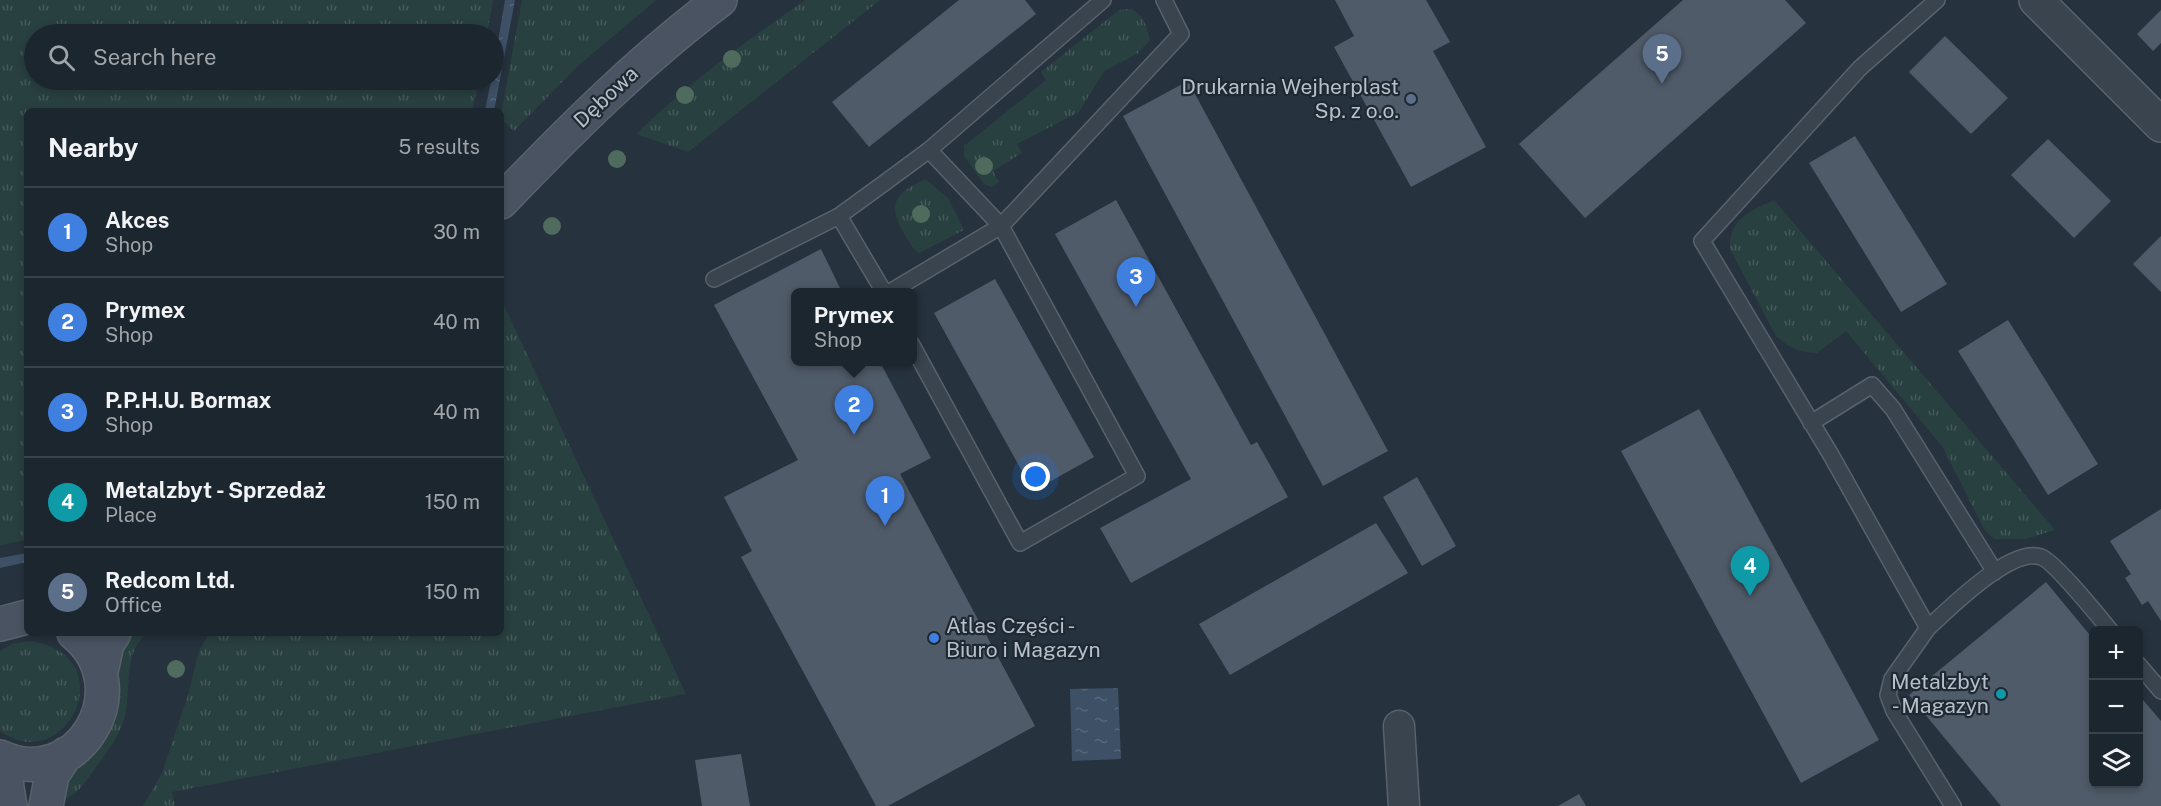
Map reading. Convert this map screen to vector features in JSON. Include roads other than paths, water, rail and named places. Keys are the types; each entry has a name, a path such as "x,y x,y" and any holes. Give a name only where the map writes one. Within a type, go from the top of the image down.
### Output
{"main road":[{"name":"Dębowa","path":"504,199 611,91 676,34 720,0"},
{"path":"0,624 24,618"},
{"path":"0,757 24,764 50,761 66,754 87,738 102,706 104,688 101,671 94,655 78,636"},
{"path":"101,671 107,644 112,636"},
{"path":"46,806 52,775 66,754"},
{"path":"0,768 6,782 10,806"}],"street":[{"path":"2036,0 2161,125"},
{"path":"1399,726 1404,806"}],"lane":[{"path":"714,279 839,216 929,150 1103,0"},
{"path":"897,288 1000,226 1181,34 1164,0"},
{"path":"1928,628 1811,423 1702,241 1860,68 1938,0"},
{"path":"917,354 1020,543 1137,476 1000,226 929,150"},
{"path":"839,216 882,288"},
{"path":"1811,423 1872,385 1893,409 1995,572"},
{"path":"1953,806 1894,711 1888,695 1892,679 1928,628 1979,582 2015,559 2029,555 2043,557 2080,594 2107,626"},
{"path":"2143,669 2161,691"}],"water":[{"path":"505,0 515,0 504,58 504,24 501,24"},
{"path":"489,90 498,90 495,108 486,108"},
{"path":"24,554 24,563 0,568 0,558"},
{"path":"1118,688 1121,759 1072,761 1070,689"}],"place":[{"name":"Redcom Ltd.","path":"1662,84"},
{"name":"Drukarnia Wejherplast Sp. z o.o.","path":"1411,99"},
{"name":"P.P.H.U. Bormax","path":"1136,307"},
{"name":"Prymex","path":"854,435"},
{"name":"Akces","path":"885,526"},
{"name":"Metalzbyt - Sprzedaż","path":"1750,596"},
{"name":"Atlas Części - Biuro i Magazyn","path":"934,638"},
{"name":"Metalzbyt - Magazyn","path":"2001,694"}]}
